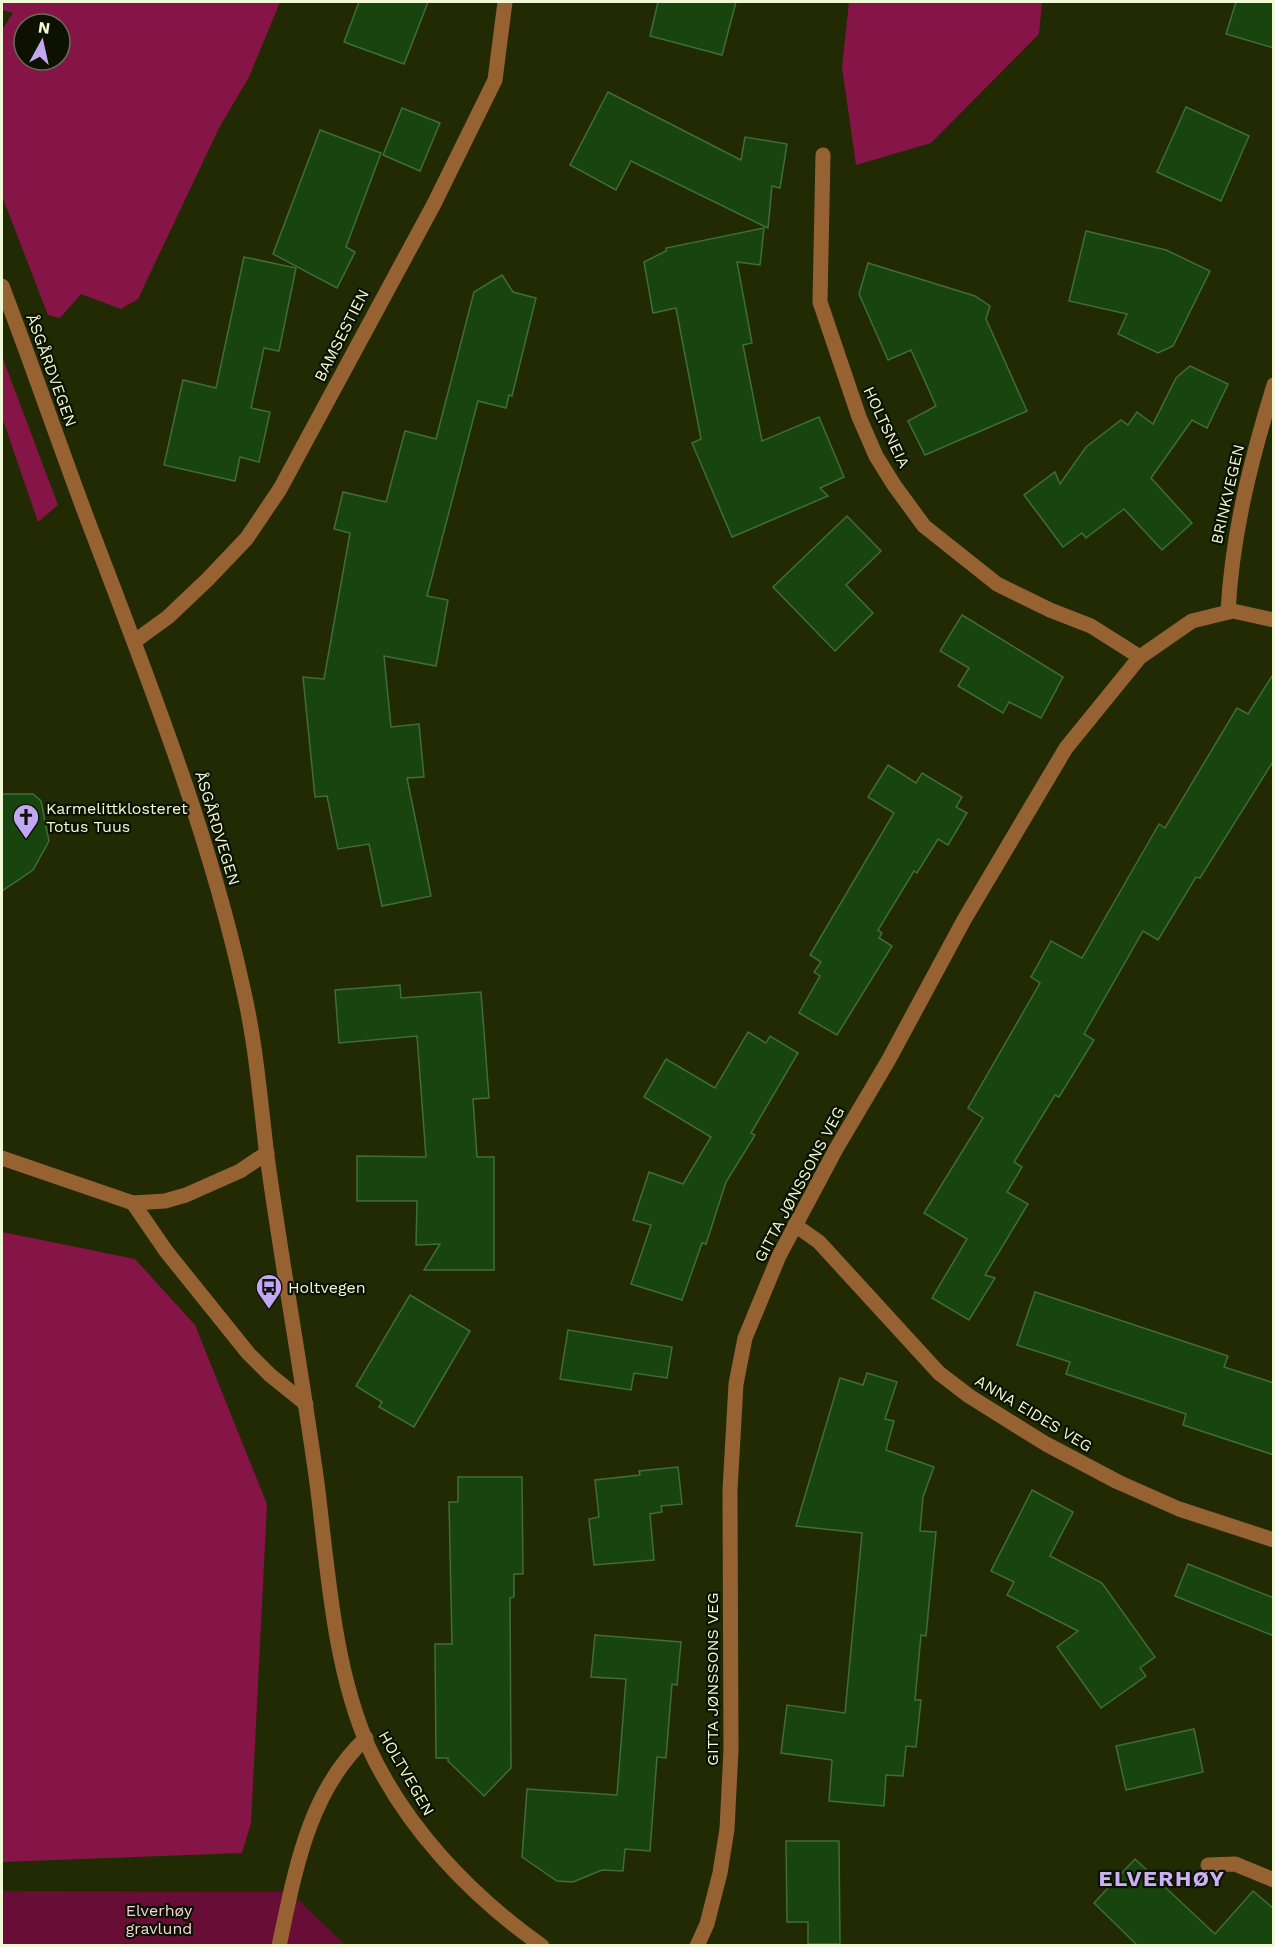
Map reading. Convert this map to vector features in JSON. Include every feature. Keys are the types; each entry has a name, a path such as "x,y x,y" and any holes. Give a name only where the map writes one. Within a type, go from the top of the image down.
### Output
{"street":[{"name":"BAMSESTIEN","path":"135,641 168,617 247,538 280,489 434,204 495,81 505,2"},
{"name":"HOLTSNEIA","path":"823,155 820,302 859,417 876,456 894,485 924,526 997,584 1050,610 1091,626 1140,657"},
{"name":"ÅSGÅRDVEGEN","path":"2,286 181,769 222,905 244,990 260,1072 267,1153 306,1404"},
{"name":"BRINKVEGEN","path":"1228,612 1231,561 1237,523 1274,385"},
{"name":"GITTA JØNSSONS VEG","path":"697,1946 707,1924 720,1873 727,1829 731,1750 730,1490 736,1384 745,1338 779,1256 964,920 1066,748 1140,657 1192,621 1233,610 1274,620"},
{"path":"2,1158 132,1203 165,1201 194,1192 240,1171 267,1153"},
{"path":"132,1203 166,1251 248,1353 270,1375 306,1404"},
{"name":"ANNA EIDES VEG","path":"795,1225 819,1242 939,1373 969,1396 1046,1444 1118,1482 1179,1509 1274,1540"},
{"name":"HOLTVEGEN","path":"306,1404 344,1671 366,1738 394,1792 415,1825 477,1894 543,1946"},
{"path":"279,1946 296,1867 319,1801 340,1766 366,1738"},
{"path":"1208,1865 1235,1864 1274,1880"}],"green space":[{"name":"Elverhøy gravlund","path":"2,1891 290,1892 345,1945 2,1946"}],"shaded area":[{"path":"2,2 280,2 249,77 219,128 138,299 121,309 81,294 60,318 48,315 2,196 2,30 12,15 12,72 72,72 72,12 12,13 2,10"},
{"path":"849,2 1042,2 1039,34 931,143 856,165 842,67"},
{"path":"2,356 58,505 38,522 2,417"},
{"path":"2,1232 135,1259 195,1325 267,1504 251,1823 242,1853 2,1862"}],"building":[{"path":"359,2 428,2 404,64 344,42"},
{"path":"658,2 736,2 722,55 650,36"},
{"path":"1236,2 1274,2 1274,48 1226,34"},
{"path":"608,92 741,160 745,137 787,144 780,188 772,186 768,228 631,161 616,190 570,165"},
{"path":"1186,107 1249,136 1221,201 1157,172"},
{"path":"402,108 440,123 420,171 383,155"},
{"path":"320,130 381,153 346,247 355,252 337,288 273,254"},
{"path":"764,228 760,265 737,262 752,343 743,345 762,441 819,417 844,477 820,488 828,496 732,537 692,443 701,439 676,308 653,313 644,262 666,251 666,248"},
{"path":"1086,231 1166,250 1210,271 1173,346 1158,353 1118,334 1127,314 1069,301"},
{"path":"244,257 296,268 279,351 264,348 251,408 270,412 259,462 240,457 235,481 164,465 183,380 216,388"},
{"path":"868,263 975,296 990,306 986,319 1027,411 925,455 908,421 936,406 911,350 888,360 859,294"},
{"path":"502,275 513,292 536,298 512,396 509,395 506,408 478,401 427,596 448,600 436,666 384,656 391,727 419,724 424,777 407,778 431,896 382,906 369,844 338,849 327,796 315,797 303,677 324,679 350,533 334,529 343,492 386,502 405,431 436,439 474,292"},
{"path":"1190,366 1228,384 1207,428 1192,420 1151,478 1192,523 1162,550 1124,509 1086,538 1082,533 1063,547 1024,495 1055,472 1060,484 1086,447 1121,420 1128,425 1137,412 1153,424 1176,378"},
{"path":"847,516 881,551 846,585 873,613 835,651 773,587"},
{"path":"962,615 1063,677 1041,718 1009,702 1003,713 958,686 969,668 940,651"},
{"path":"1274,673 1274,760 1200,878 1196,877 1158,940 1143,931 1084,1034 1094,1040 1059,1097 1055,1095 1014,1162 1022,1167 1007,1192 1028,1204 985,1275 995,1278 969,1320 932,1298 967,1239 924,1213 983,1118 968,1108 1040,983 1031,977 1051,941 1082,958 1159,824 1165,828 1237,708 1248,714"},
{"path":"888,765 916,783 922,773 962,797 956,807 967,813 948,845 938,839 917,873 914,871 878,930 882,933 879,938 892,946 837,1035 799,1013 820,976 814,972 821,962 810,955 894,813 868,797"},
{"name":"Karmelittklosteret Totus Tuus","path":"2,794 33,794 41,801 49,841 33,870 2,891"},
{"path":"400,985 401,998 481,992 489,1098 473,1099 477,1157 494,1157 494,1270 424,1270 440,1244 416,1245 417,1201 357,1201 357,1156 426,1157 417,1036 339,1043 335,990"},
{"path":"748,1032 766,1043 770,1036 798,1053 751,1133 755,1135 726,1182 706,1244 702,1243 682,1300 631,1284 651,1225 633,1220 649,1172 683,1184 711,1137 644,1097 666,1059 715,1088"},
{"path":"1035,1292 1228,1356 1224,1367 1274,1383 1274,1455 1183,1425 1186,1414 1066,1374 1070,1362 1017,1345"},
{"path":"410,1295 470,1331 414,1427 379,1407 382,1402 356,1386"},
{"path":"568,1330 672,1347 667,1378 634,1373 631,1390 560,1379"},
{"path":"867,1373 897,1382 885,1419 894,1421 886,1450 934,1467 923,1497 920,1531 936,1532 926,1636 921,1635 915,1700 921,1700 916,1747 906,1746 903,1776 886,1775 884,1806 829,1801 832,1760 781,1753 787,1705 845,1713 862,1533 796,1526 840,1378 863,1385"},
{"path":"678,1467 682,1504 661,1506 662,1512 650,1514 654,1560 594,1565 589,1519 599,1517 595,1480 640,1475 639,1471"},
{"path":"458,1477 522,1477 523,1574 514,1574 514,1597 510,1598 511,1768 484,1796 448,1761 448,1758 436,1758 435,1644 452,1644 449,1502 458,1502"},
{"path":"1032,1490 1073,1512 1050,1556 1102,1583 1155,1657 1140,1668 1146,1676 1101,1708 1057,1647 1078,1631 1007,1595 1014,1582 991,1571"},
{"path":"1188,1564 1274,1598 1274,1636 1175,1596"},
{"path":"595,1635 681,1642 677,1685 672,1684 666,1758 657,1757 650,1851 625,1849 623,1871 602,1870 573,1882 557,1881 522,1857 527,1789 617,1795 626,1679 591,1677"},
{"path":"1194,1729 1203,1772 1126,1790 1116,1746"},
{"path":"786,1841 839,1841 840,1944 808,1944 808,1922 787,1922"},
{"path":"1135,1859 1215,1934 1253,1891 1274,1909 1274,1946 1138,1946 1094,1903"}],"place":[{"name":"Karmelittklosteret Totus Tuus","path":"26,840"},
{"name":"Holtvegen","path":"269,1310"}],"district":[{"name":"ELVERHØY","path":"1162,1878"}]}
